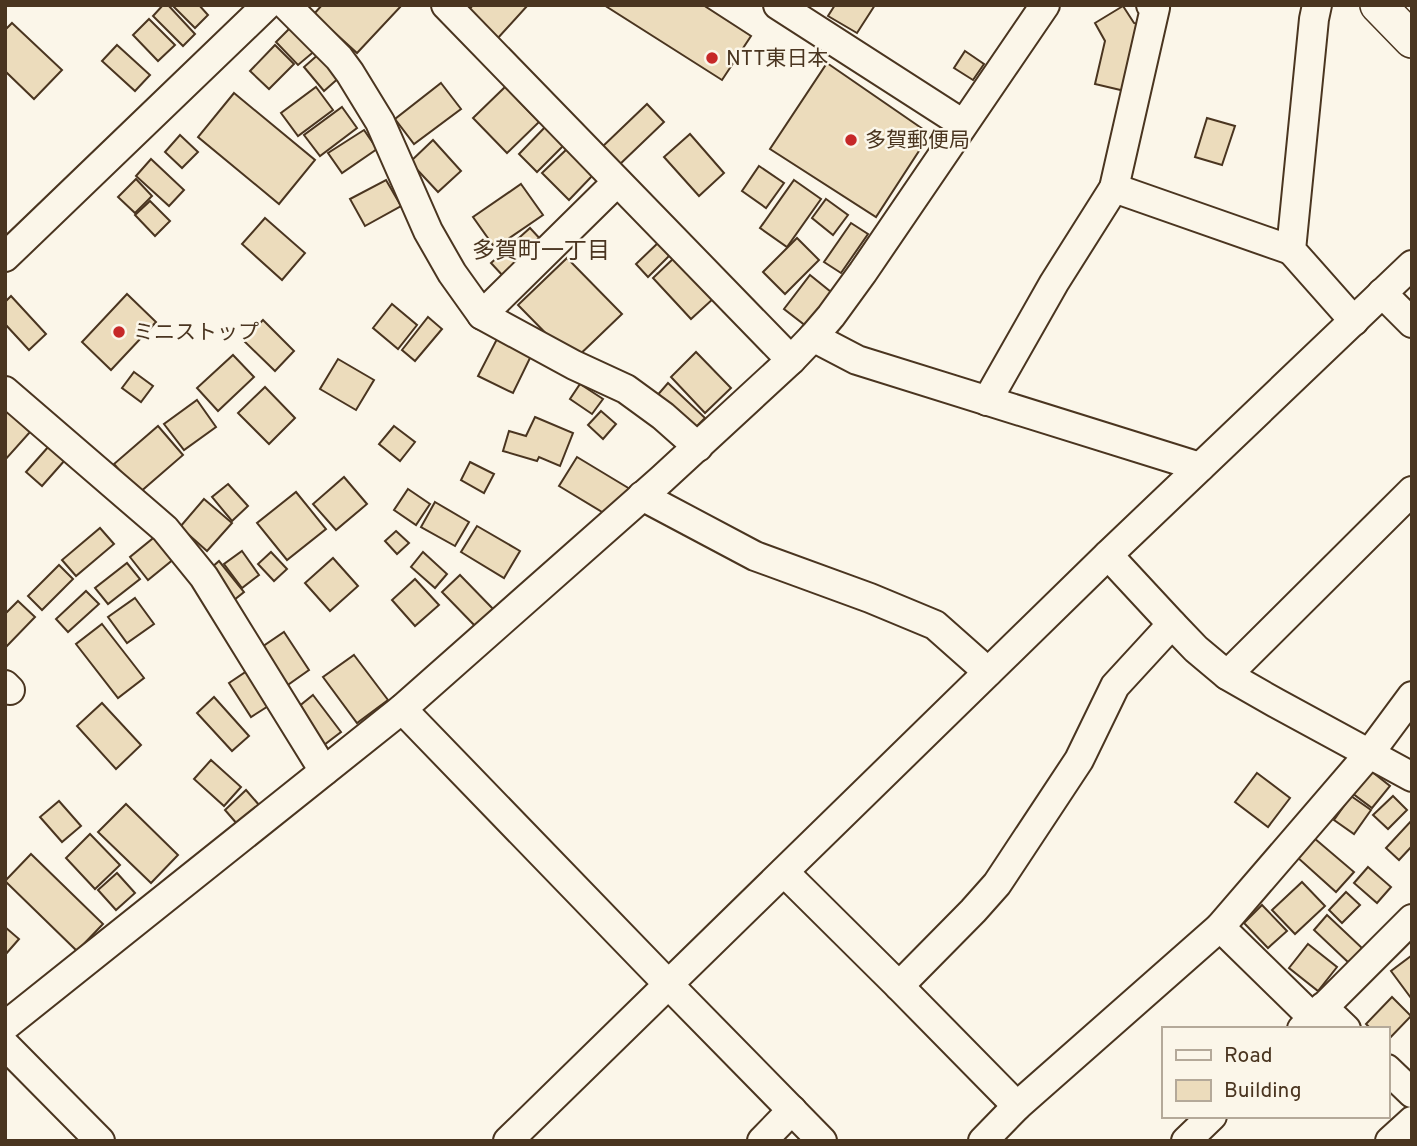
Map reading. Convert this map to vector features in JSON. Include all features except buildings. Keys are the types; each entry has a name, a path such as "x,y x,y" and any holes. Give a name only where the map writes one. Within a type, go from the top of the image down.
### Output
{"main road":[{"path":"1378,5 1412,40"}],"street":[{"path":"5,257 267,5"},
{"path":"286,5 339,58 350,73 380,122 428,231 482,315 574,365 626,389 663,416 698,447"},
{"path":"446,5 791,360"},
{"path":"778,5 963,124"},
{"path":"5,1026 402,709 698,447 791,360 813,337 863,272 1045,5"},
{"path":"987,401 1054,283 1114,188 1155,8 1151,5"},
{"path":"1291,250 1317,5"},
{"path":"482,315 617,183"},
{"path":"1114,188 1291,250 1354,321"},
{"path":"508,1141 1108,555 1412,265"},
{"path":"1382,293 1412,323"},
{"path":"813,337 856,360 1200,467"},
{"path":"5,391 165,529 204,577 324,771"},
{"path":"1227,675 1412,491"},
{"path":"642,496 755,555 935,625 988,672"},
{"path":"1108,555 1196,649 1227,675 1412,777"},
{"path":"899,986 997,884 1079,760 1115,686 1172,624"},
{"path":"983,1141 1017,1107 1220,927 1369,754 1412,696"},
{"path":"402,709 822,1141"},
{"path":"784,872 1017,1107"},
{"path":"1313,1018 1412,919"},
{"path":"1220,927 1313,1018 1340,1027"},
{"path":"5,1045 100,1141"},
{"path":"1389,1071 1412,1093"},
{"path":"762,1141 792,1110"},
{"path":"1186,1141 1210,1118"},
{"path":"1390,1141 1412,1121"}],"place":[{"name":"NTT東日本","path":"712,58"},
{"name":"多賀郵便局","path":"851,140"},
{"name":"ミニストップ","path":"119,332"}],"district":[{"name":"多賀町一丁目","path":"541,250"}]}
